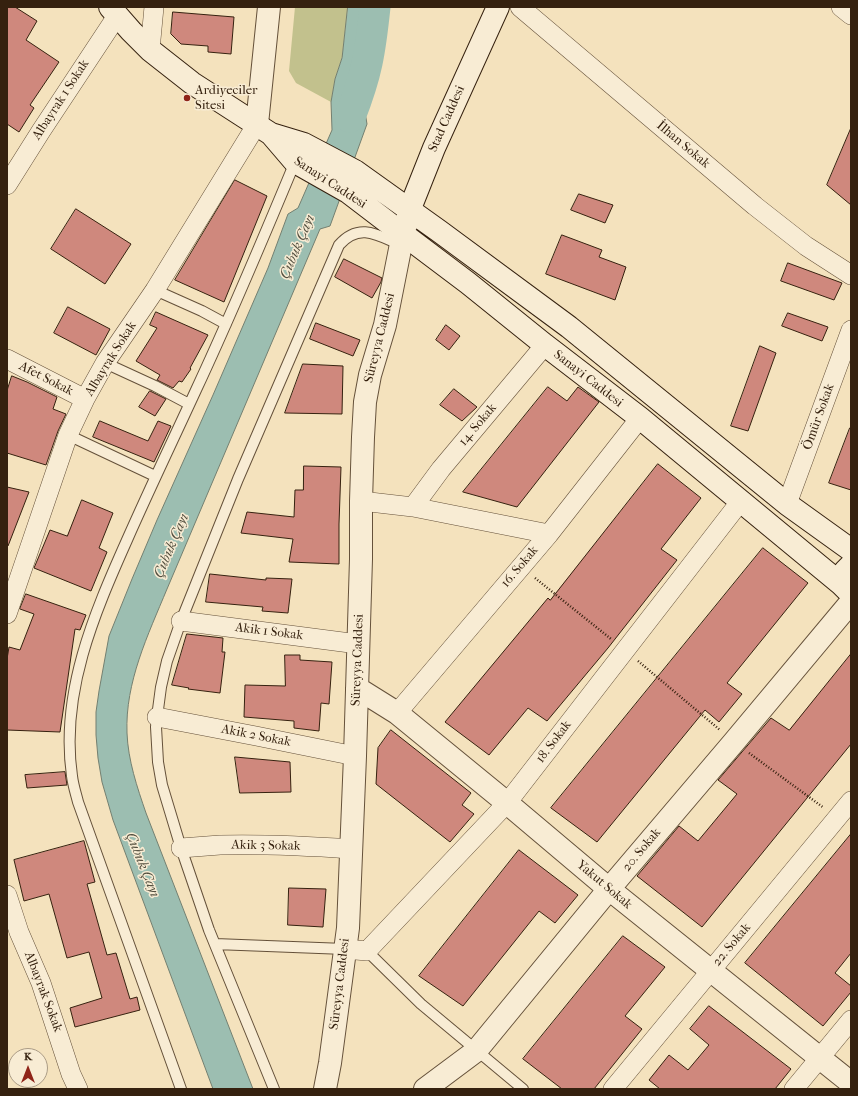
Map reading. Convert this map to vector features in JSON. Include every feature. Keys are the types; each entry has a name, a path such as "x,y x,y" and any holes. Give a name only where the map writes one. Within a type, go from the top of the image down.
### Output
{"street":[{"path":"150,50 154,7"},
{"path":"264,129 269,7"},
{"name":"Stad Caddesi","path":"402,240 409,211 434,148 498,7"},
{"name":"İlhan Sokak","path":"520,7 754,206 806,246 851,275"},
{"path":"841,7 851,16"},
{"name":"Sanayi Caddesi","path":"113,11 130,31 150,50 192,83 299,153 348,192 402,240 468,282 545,345 640,418 848,593"},
{"name":"Albayrak 1 Sokak","path":"10,175 41,131 113,11"},
{"name":"Albayrak Sokak","path":"7,614 68,434 85,399 106,363 264,129"},
{"name":"Sanayi Caddesi","path":"299,153 355,171 439,231 569,327 787,504 851,550"},
{"name":"Süreyya Caddesi","path":"325,1089 330,1063 348,928 352,849 365,402 370,375 385,325 402,240"},
{"name":"Ömür Sokak","path":"787,504 851,330"},
{"name":"14. Sokak","path":"413,507 441,469 545,345"},
{"name":"Afet Sokak","path":"7,359 85,399"},
{"name":"16. Sokak","path":"397,713 521,567 640,418"},
{"path":"361,501 413,507 548,534"},
{"name":"18. Sokak","path":"367,951 507,803 740,502"},
{"path":"848,593 845,571 851,565"},
{"name":"20. Sokak","path":"425,1089 476,1051 609,889 734,742 848,593"},
{"name":"Akik 1 Sokak","path":"181,621 358,644"},
{"name":"Yakut Sokak","path":"357,688 397,713 609,889 851,1083"},
{"name":"Akik 2 Sokak","path":"157,717 355,756"},
{"name":"22. Sokak","path":"613,1089 851,802"},
{"name":"Akik 3 Sokak","path":"181,848 218,845 282,845 352,849"},
{"name":"Albayrak Sokak","path":"7,895 13,927 42,983 71,1074 78,1089"},
{"path":"345,949 367,951"},
{"path":"794,1089 851,1020"}],"lane":[{"path":"180,1089 78,802 72,776 70,744 74,690 81,660 108,583 155,476 226,324 299,153"},
{"path":"274,1089 215,944 181,848 162,785 158,762 156,727 161,686 173,641 238,479 339,245 349,235 363,232 370,232 402,240"},
{"path":"155,290 202,311 226,324"},
{"path":"106,363 189,404"},
{"path":"68,434 155,476"},
{"path":"215,944 345,949"},
{"path":"367,951 421,1004 523,1089"}],"path":[{"path":"521,567 624,650 734,742 838,818"}],"shaded area":[{"path":"295,7 348,7 342,58 335,79 331,102 296,83 289,71"}],"water":[{"path":"348,7 373,7 365,42 363,59 364,106 367,124 330,226 320,229 145,641 134,677 127,714 129,753 146,813 253,1089 213,1089 113,820 102,782 98,758 96,712 109,636 132,579 268,268 288,214 298,208 332,130 331,102 335,79 342,58"}],"building":[{"path":"7,7 15,7 37,21 26,40 59,62 30,105 34,108 19,132 7,124"},
{"path":"173,12 234,17 231,54 208,52 208,46 181,44 171,34"},
{"path":"851,128 851,205 827,185"},
{"path":"235,180 267,196 224,302 175,280"},
{"path":"579,194 613,205 605,223 571,210"},
{"path":"76,209 131,244 105,284 51,249"},
{"path":"562,235 602,250 599,257 626,267 615,300 546,274"},
{"path":"344,259 382,278 372,298 335,277"},
{"path":"788,263 842,283 834,300 781,281"},
{"path":"68,307 110,329 96,355 54,333"},
{"path":"156,312 208,335 190,368 191,369 182,382 179,381 173,388 157,380 160,375 136,361 157,328 150,325"},
{"path":"788,313 828,327 822,341 782,326"},
{"path":"316,323 360,340 353,356 310,339"},
{"path":"446,325 460,336 449,350 436,340"},
{"path":"760,346 776,353 748,431 731,426"},
{"path":"303,364 343,366 342,414 285,413"},
{"path":"12,376 57,397 53,409 66,414 58,431 46,465 7,453 7,391"},
{"path":"548,387 567,401 578,387 599,402 517,507 463,492"},
{"path":"454,389 477,407 462,421 440,405"},
{"path":"150,391 166,399 155,416 139,407"},
{"path":"100,421 148,441 158,421 171,426 154,462 93,437"},
{"path":"851,428 851,490 829,483"},
{"path":"658,464 701,498 661,549 677,560 608,648 547,721 528,708 489,755 445,722 548,598 550,600"},
{"path":"304,466 341,467 339,564 289,562 293,539 241,533 247,512 294,517 295,490 303,490"},
{"path":"7,487 29,492 8,546 7,546"},
{"path":"82,500 113,513 99,548 107,552 91,591 34,568 50,530 67,536"},
{"path":"763,548 808,583 727,683 742,694 719,722 705,710 597,842 551,808"},
{"path":"210,574 266,580 266,578 292,579 288,613 262,611 263,607 206,602"},
{"path":"26,594 86,615 80,630 75,629 60,732 7,730 7,659 9,647 20,650 34,614 20,609"},
{"path":"187,634 223,638 222,652 225,652 220,693 188,689 189,688 172,685"},
{"path":"851,654 851,744 702,927 637,876 679,826 698,841 737,794 718,780 771,718 789,730"},
{"path":"285,655 300,655 300,660 332,662 329,704 321,703 319,731 294,728 294,721 244,717 245,685 285,686"},
{"path":"391,730 471,793 462,805 474,814 450,842 376,784 378,748"},
{"path":"235,757 290,762 291,792 240,793"},
{"path":"65,772 67,785 27,788 25,775"},
{"path":"851,834 851,953 835,973 851,986 851,992 823,1026 745,963"},
{"path":"84,841 95,882 87,884 107,955 116,953 130,999 137,997 140,1010 75,1027 70,1008 102,998 89,952 67,958 49,894 24,901 14,860"},
{"path":"519,850 578,895 555,923 539,911 463,1006 419,976"},
{"path":"289,888 326,889 323,927 288,925"},
{"path":"623,936 665,967 625,1016 642,1029 594,1089 562,1089 523,1059"},
{"path":"709,1006 791,1069 775,1089 660,1089 649,1080 669,1055 688,1070 709,1045 690,1029"}],"waterway":[{"name":"Çubuk Çayı","path":"350,117 360,90 365,70 371,42 375,7"}],"place":[{"name":"Ardiyeciler Sitesi","path":"187,98"}]}
